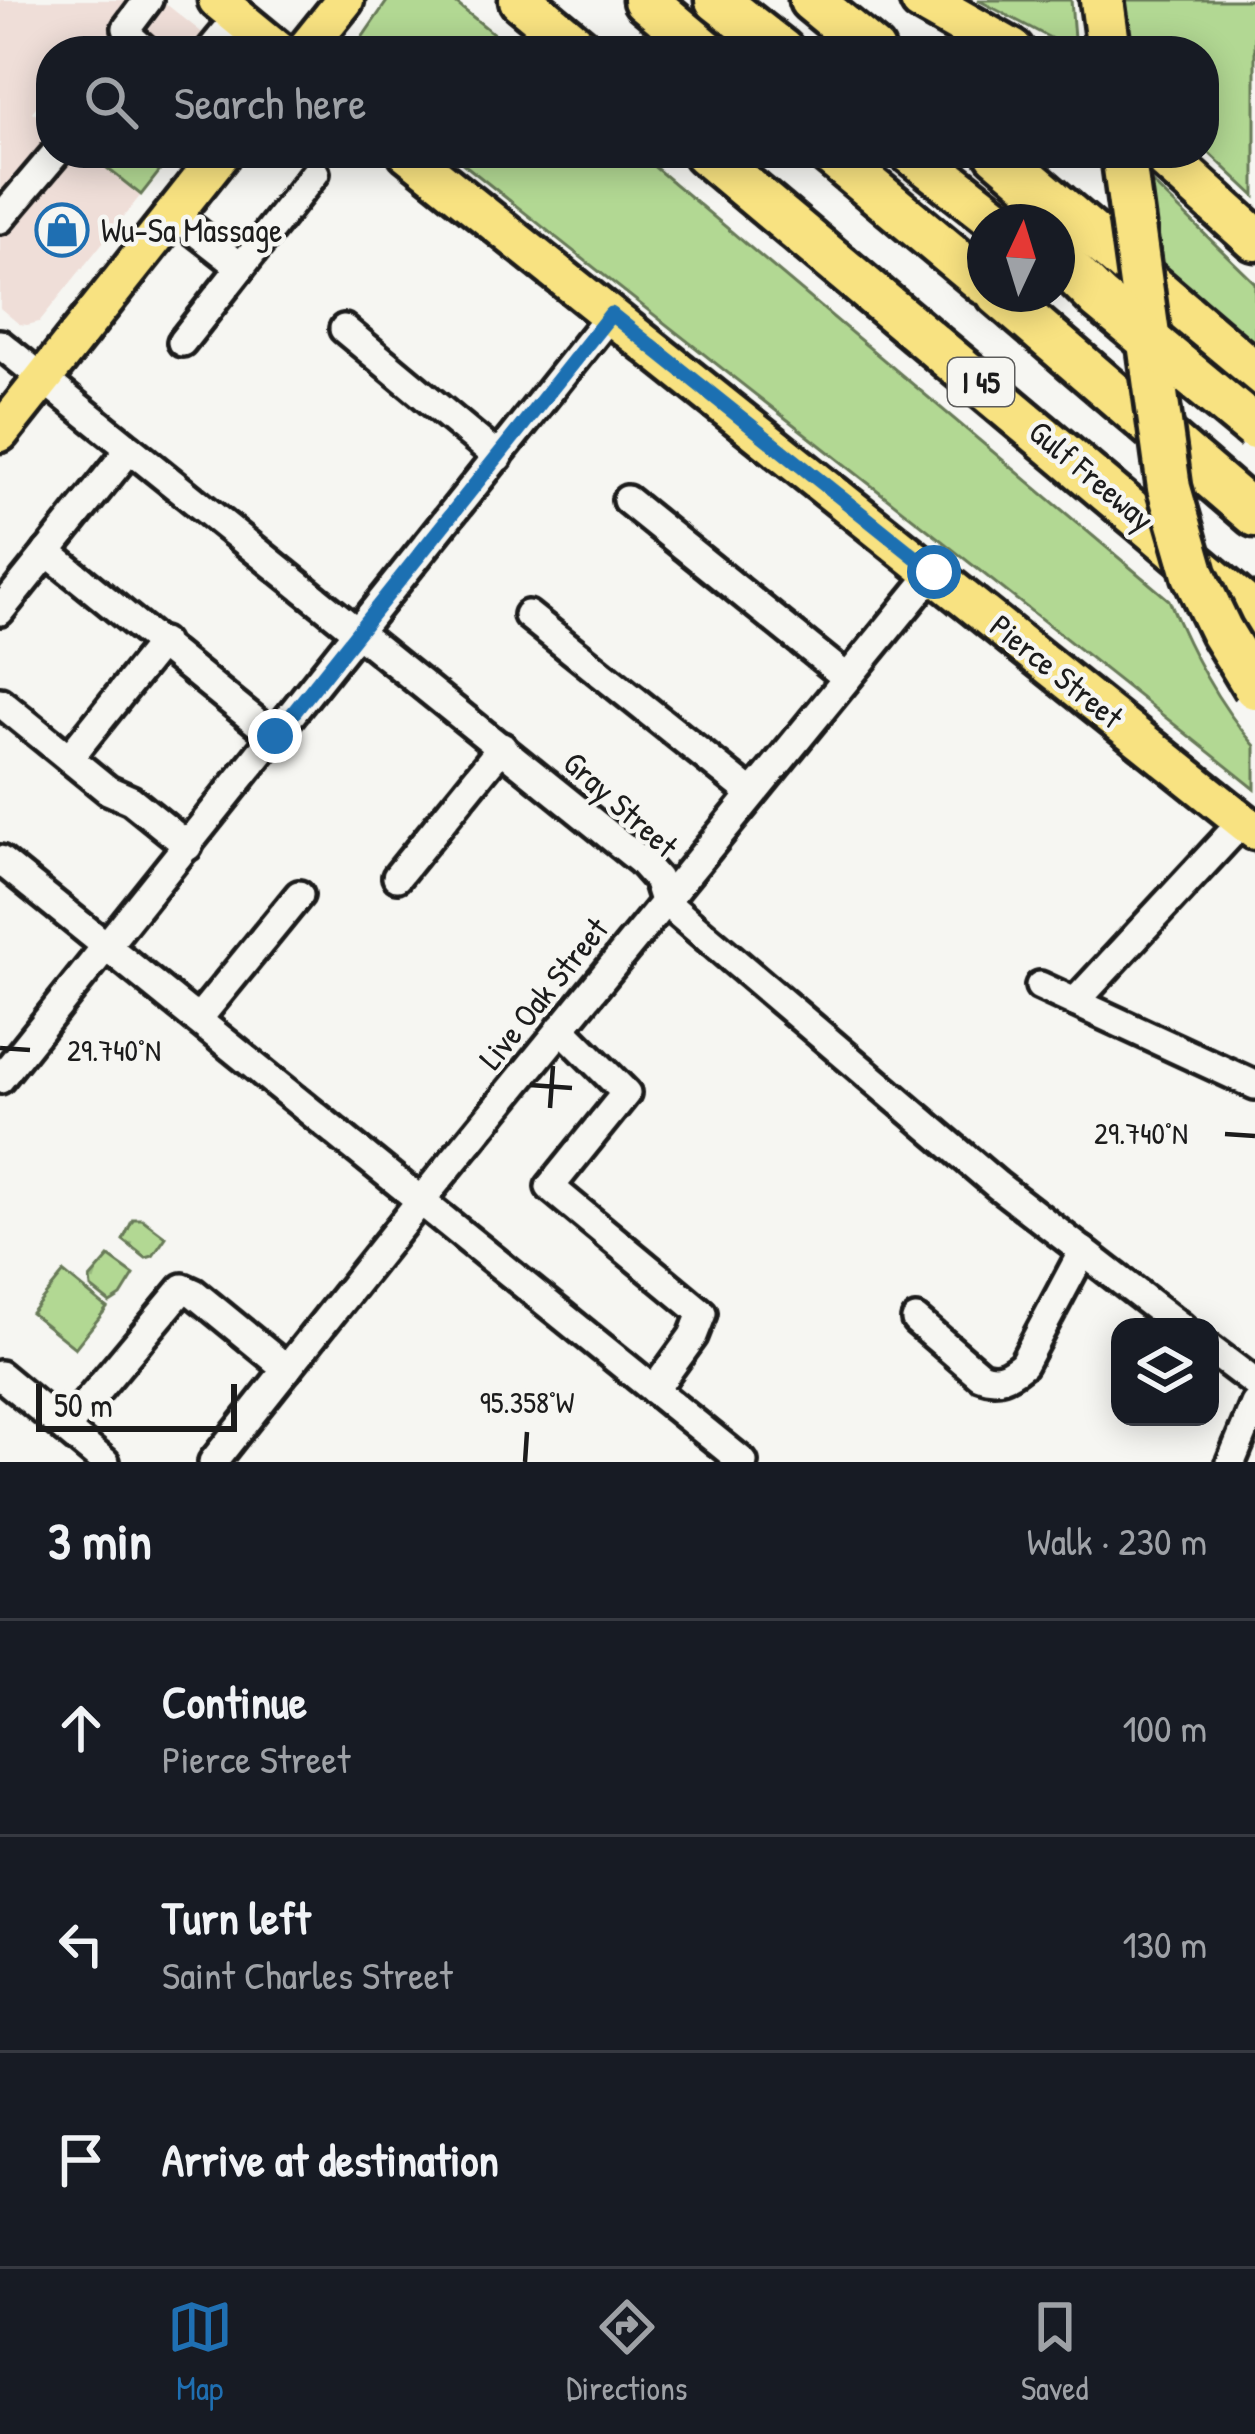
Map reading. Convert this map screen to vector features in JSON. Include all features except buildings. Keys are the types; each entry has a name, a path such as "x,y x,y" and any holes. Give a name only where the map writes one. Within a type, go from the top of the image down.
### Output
{"highway":[{"path":"645,0 688,36"},
{"path":"717,0 763,36"},
{"path":"777,0 818,36"},
{"path":"812,0 855,36"},
{"path":"922,0 986,36"},
{"path":"524,4 563,36"},
{"path":"1102,4 1107,36"},
{"name":"Gulf Freeway","path":"723,168 1112,490 1255,615"},
{"path":"847,168 967,268"},
{"path":"931,168 977,204"},
{"path":"967,168 1004,204"},
{"path":"1015,168 1255,374"},
{"path":"1125,168 1169,488 1194,575 1255,687"},
{"path":"1177,168 1255,239"},
{"path":"1075,275 1099,299"},
{"path":"1075,280 1255,428"},
{"name":"I 45","path":"1019,312 1255,515"}],"main road":[{"path":"316,36 345,0"},
{"path":"227,9 260,36"},
{"path":"0,433 210,168"},
{"name":"Pierce Street","path":"426,168 1249,826"}],"street":[{"path":"130,36 128,28 148,0"},
{"path":"0,219 43,168"},
{"path":"182,342 315,173"},
{"path":"173,214 241,268"},
{"path":"0,1079 611,314"},
{"path":"344,329 498,457"},
{"name":"Gray Street","path":"0,344 641,861 657,879 664,901 997,1185 1169,1318"},
{"path":"0,611 130,449"},
{"path":"626,500 847,678"},
{"path":"47,552 275,736"},
{"name":"Live Oak Street","path":"213,1462 934,572"},
{"path":"528,615 752,794"},
{"path":"69,758 162,642"},
{"path":"0,702 108,790 131,800 188,846"},
{"path":"397,877 502,748"},
{"path":"1075,1002 1249,826"},
{"path":"0,860 738,1460"},
{"path":"198,1019 299,895"},
{"path":"1040,986 1255,1085"},
{"path":"561,1028 626,1093 550,1187 702,1312 693,1336 654,1390"},
{"path":"916,1320 980,1376 991,1380 1008,1376 1022,1364 1083,1251"},
{"path":"65,1429 182,1288 287,1369"},
{"path":"1219,1356 1255,1383"},
{"path":"0,1375 105,1462"},
{"path":"1231,1462 1255,1404"}],"shaded area":[{"path":"0,0 161,0 206,36 36,36 36,107 32,112 36,115 36,168 107,168 141,195 39,322 19,324 0,308"}],"green space":[{"path":"388,0 452,0 496,36 363,36"},
{"path":"978,0 1071,0 1074,36 1046,36"},
{"path":"1122,0 1255,0 1255,196 1219,162 1219,36 1126,36"},
{"path":"107,168 162,168 141,195"},
{"path":"469,168 656,168 1169,600 1206,676 1255,746 1255,789"},
{"path":"1142,173 1255,283 1255,355 1158,273"},
{"path":"133,1219 142,1219 166,1237 153,1256 146,1258 123,1240"},
{"path":"109,1257 134,1275 121,1296 110,1303 91,1288 90,1279"},
{"path":"64,1273 107,1308 75,1348 31,1313"}],"place":[{"name":"Wu-Sa Massage","path":"62,230"}],"route":[{"path":"275,736 611,314 934,572"}]}
